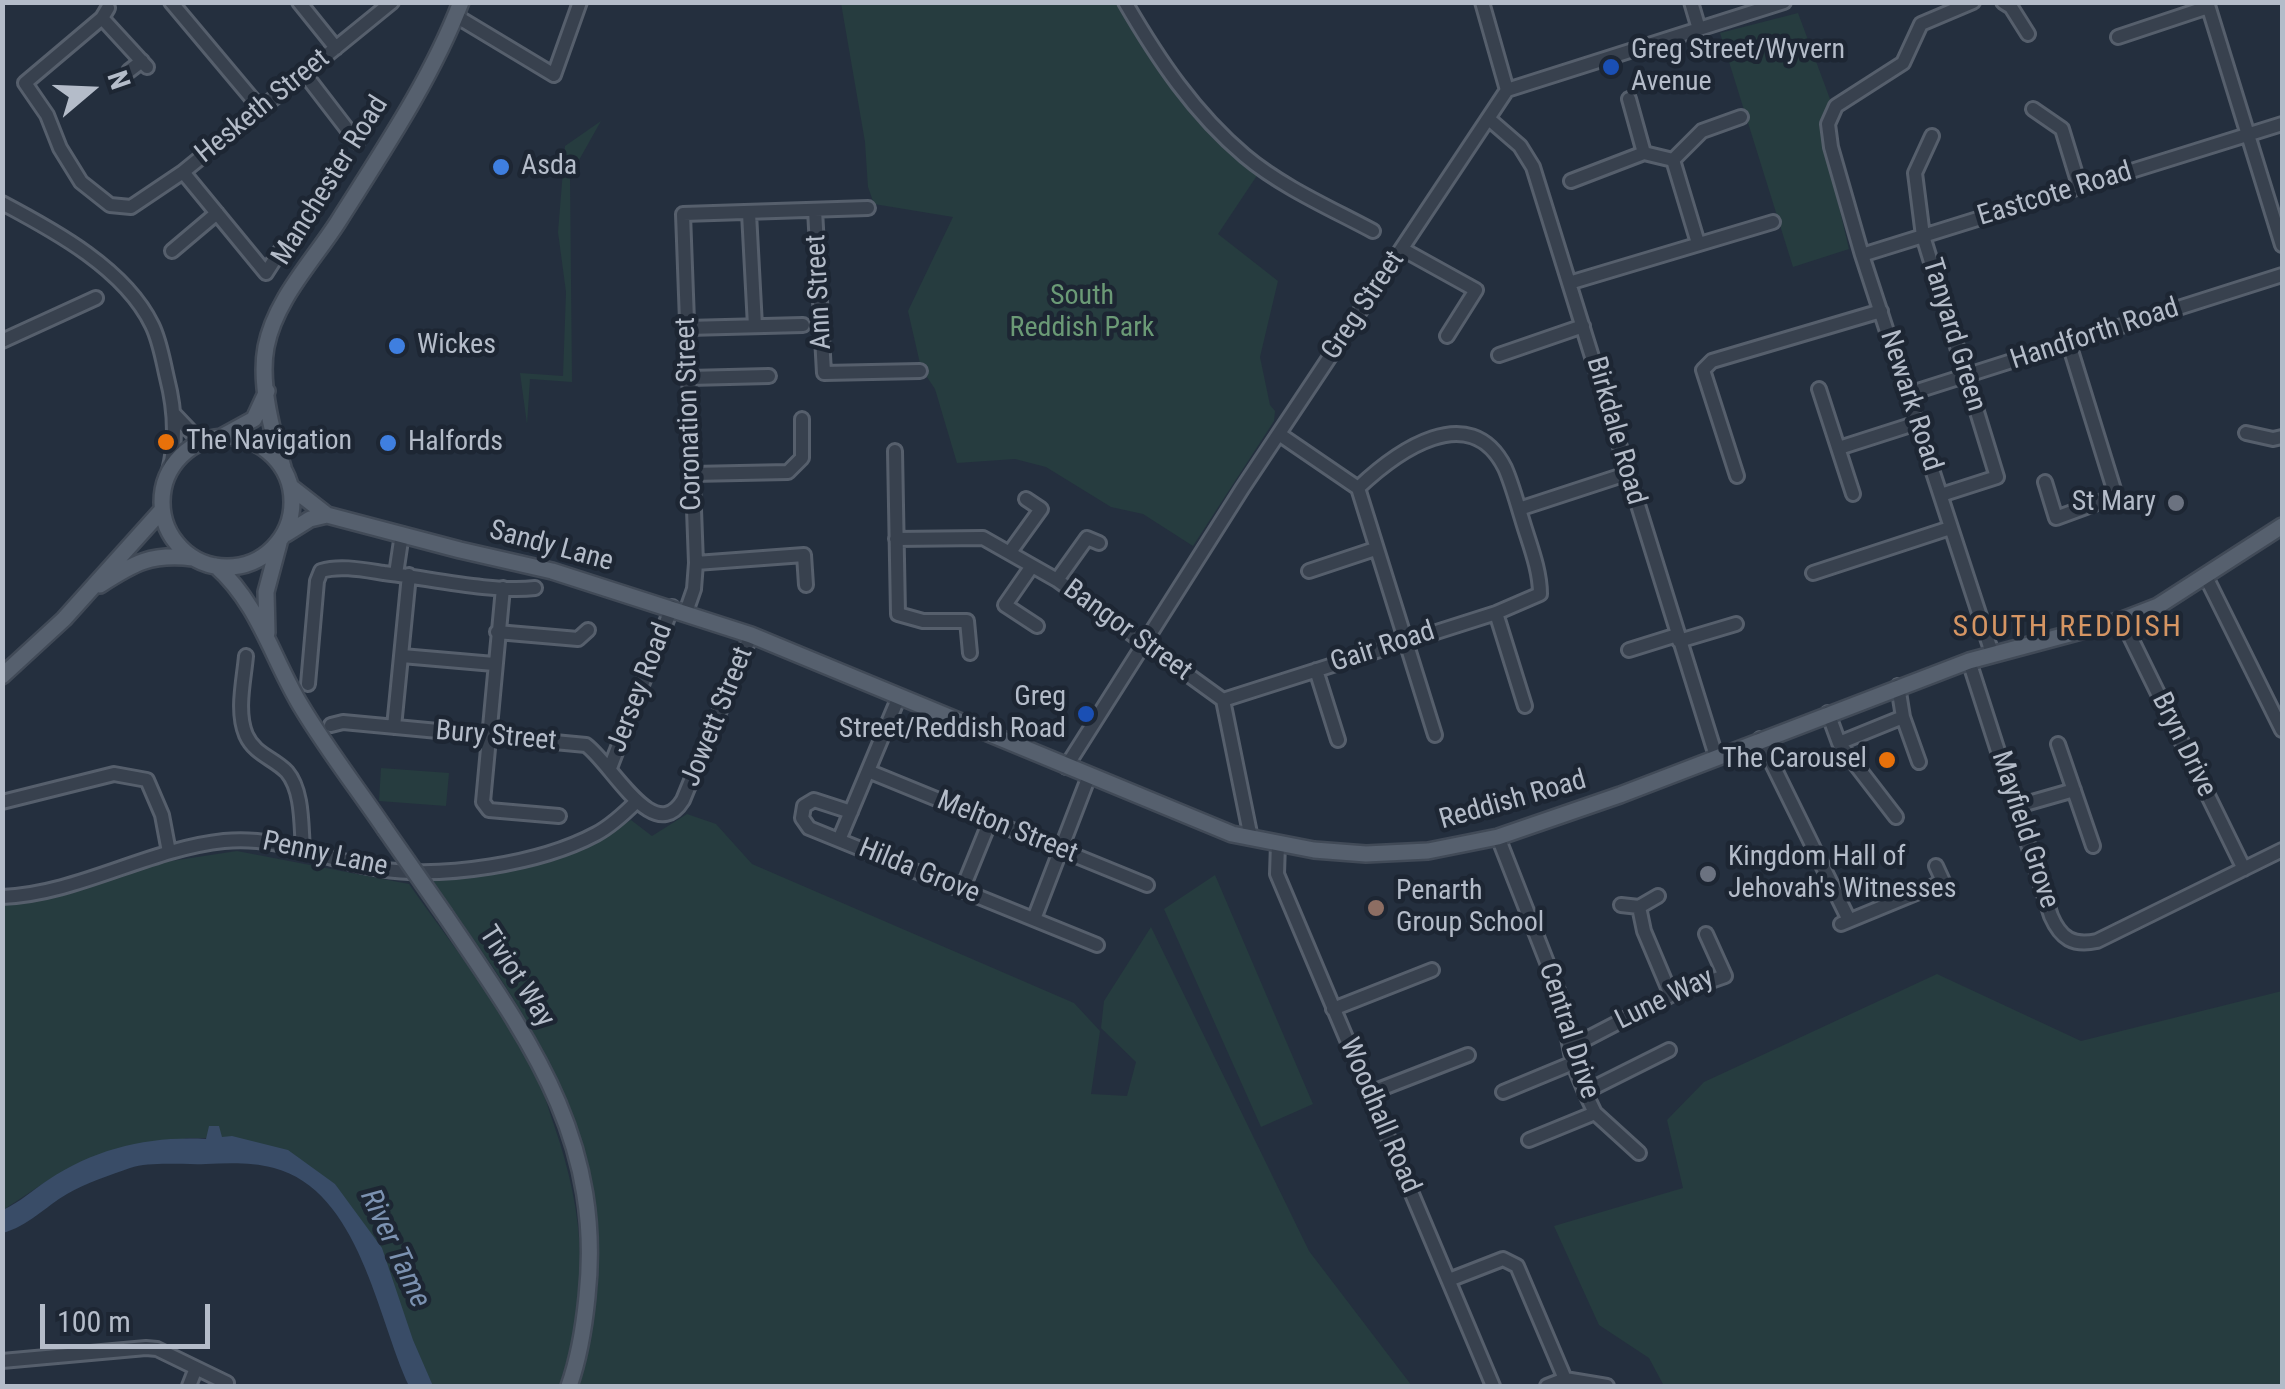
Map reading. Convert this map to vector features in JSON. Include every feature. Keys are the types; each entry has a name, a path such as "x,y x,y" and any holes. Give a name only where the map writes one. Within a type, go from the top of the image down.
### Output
{"main road":[{"name":"Manchester Road","path":"283,468 267,391 266,350 280,307 394,131 459,9"},
{"path":"193,558 178,545 162,510 170,471 192,446 254,419 267,391"},
{"path":"214,438 239,437 256,443 283,468 291,487 292,505 282,538"},
{"name":"Sandy Lane","path":"291,487 327,514 552,570 679,610"},
{"path":"6,666 81,598 162,510"},
{"path":"81,598 146,558 167,555 234,567 252,562 268,553 298,525 327,514"},
{"name":"Reddish Road","path":"679,610 1232,834 1314,850 1366,854 1428,851 1498,837 1620,795 1969,661 2122,620 2158,606 2282,526"},
{"name":"Tiviot Way","path":"267,638 266,592 282,538"},
{"name":"Tiviot Way","path":"216,566 234,582 300,704 506,1006 542,1066 565,1115 580,1160 590,1268 584,1326 568,1386"}],"street":[{"path":"171,2 260,108"},
{"path":"299,2 336,48"},
{"name":"Hesketh Street","path":"129,71 145,64 105,13 21,86 48,115 60,148 81,182 110,205 131,207 183,172 392,2"},
{"path":"459,9 554,75 580,2"},
{"path":"1125,2 1172,77 1214,127 1248,158 1282,181 1373,231"},
{"path":"1482,2 1508,90 1784,2"},
{"path":"1691,2 1700,29"},
{"name":"Newark Road","path":"1973,2 1921,24 1903,63 1836,106 1828,124 1830,147 1862,255 1992,654"},
{"path":"2004,2 2028,34"},
{"path":"2118,37 2207,5 2282,245"},
{"path":"304,73 358,142"},
{"name":"Greg Street","path":"1066,767 1279,434 1508,90"},
{"path":"1629,99 1644,152"},
{"path":"2033,109 2062,129 2080,188"},
{"path":"1673,160 1702,132 1741,118"},
{"name":"Birkdale Road","path":"1490,120 1520,146 1533,168 1716,756"},
{"name":"Eastcote Road","path":"1862,255 2282,124"},
{"name":"Tanyard Green","path":"1932,136 1916,173 1923,236 1997,476 1941,495"},
{"path":"1572,181 1644,152 1673,160"},
{"path":"1673,160 1698,243"},
{"path":"183,172 264,277 282,248"},
{"path":"2,203 99,264 131,294 152,325 174,414 175,447 170,471"},
{"path":"755,326 749,214 868,208"},
{"name":"Ann Street","path":"815,210 824,373 920,371"},
{"path":"172,250 217,213"},
{"name":"Coronation Street","path":"679,610 694,589 696,563 682,214 749,214"},
{"path":"1569,282 1773,222"},
{"path":"1402,249 1476,290 1447,336"},
{"name":"Handforth Road","path":"1908,394 2282,276"},
{"path":"2,341 96,298"},
{"path":"1737,476 1703,370 1712,361 1881,310"},
{"path":"687,328 804,325"},
{"path":"1499,355 1584,326"},
{"path":"2045,482 2056,518 2116,496 2069,344"},
{"path":"689,378 769,376"},
{"path":"1820,389 1853,494"},
{"path":"174,414 194,435 214,438"},
{"path":"692,474 788,472 802,458 802,418"},
{"path":"1840,448 1917,423"},
{"path":"1358,488 1378,469 1422,442 1446,433 1468,434 1486,446 1504,466 1519,510 1626,474"},
{"path":"1279,434 1358,488 1436,735"},
{"path":"2246,434 2282,437"},
{"path":"894,451 898,614 923,621 966,621 970,653"},
{"path":"1010,552 1041,509 1026,499"},
{"name":"Gair Road","path":"1223,700 1496,613 1540,594 1519,510"},
{"path":"1812,573 1950,528"},
{"path":"394,727 402,656 402,534"},
{"name":"Bangor Street","path":"896,539 983,538 1057,580 1223,700"},
{"path":"1057,580 1087,538 1099,542"},
{"path":"1308,571 1375,549"},
{"path":"696,563 804,555 806,585"},
{"path":"1032,566 1005,605 1037,626"},
{"name":"Sandy Lane","path":"308,684 316,581 321,572 330,568 502,588 535,588"},
{"path":"2206,577 2282,730"},
{"path":"502,588 483,802 489,810 559,816"},
{"name":"Jersey Road","path":"610,768 679,610"},
{"path":"1496,613 1525,706"},
{"name":"Bryn Drive","path":"2122,620 2244,869"},
{"path":"1628,650 1736,624"},
{"path":"497,632 578,638 588,630"},
{"name":"Jowett Street","path":"637,801 656,816 676,811 751,636"},
{"path":"246,656 241,712 246,735 259,754 287,772 295,787 303,849"},
{"path":"402,656 494,664"},
{"name":"Mayfield Grove","path":"1969,661 2051,916 2068,941 2081,944 2098,940 2282,850"},
{"path":"1316,670 1338,740"},
{"path":"1898,686 1903,717 1919,762"},
{"path":"839,840 898,699"},
{"path":"1223,700 1251,838"},
{"path":"1828,713 1839,743 1896,817"},
{"path":"1839,743 1903,717"},
{"name":"Bury Street","path":"330,725 344,722 586,745 637,801"},
{"path":"1760,740 1845,922 1945,886 1936,866"},
{"path":"2058,744 2093,846"},
{"name":"Melton Street","path":"868,772 1146,886"},
{"path":"2,802 114,774 147,780 162,815 170,852"},
{"path":"1034,918 1089,776"},
{"path":"2018,806 2074,790"},
{"name":"Hilda Grove","path":"851,812 814,800 804,806 802,818 809,828 1097,946"},
{"name":"Penny Lane","path":"2,897 61,886 170,852 251,839 380,869 441,872 524,858 576,842 610,825 637,801"},
{"path":"962,890 990,821"},
{"name":"Central Drive","path":"1498,837 1559,992 1573,1063 1584,1092 1594,1113 1639,1154"},
{"name":"Woodhall Road","path":"1278,843 1277,874 1493,1386"},
{"path":"1621,905 1639,907 1658,896"},
{"path":"1639,907 1644,931 1671,996"},
{"name":"Lune Way","path":"1571,1047 1671,996 1724,976 1706,934"},
{"path":"1333,1009 1432,970"},
{"path":"1584,1092 1668,1050"},
{"path":"1370,1094 1468,1055"},
{"path":"1503,1092 1573,1063"},
{"path":"1530,1140 1594,1113"},
{"path":"1449,1280 1503,1260 1517,1266 1565,1379"},
{"path":"2,1361 146,1348 227,1383"},
{"path":"188,1386 196,1368"},
{"path":"1547,1386 1565,1379 1607,1386"}],"green space":[{"name":"South Reddish Park","path":"841,3 1117,3 1192,114 1220,144 1258,174 1218,234 1278,281 1260,357 1270,405 1275,411 1274,421 1193,546 1143,514 1111,507 1046,467 1015,459 957,463 935,389 921,368 908,311 953,217 874,204 868,187 865,142"},
{"path":"1798,13 1830,99 1821,130 1849,249 1793,267 1720,33"},
{"path":"601,121 570,176 572,382 530,379 527,424 520,373 563,376 566,292 558,232 565,146"},
{"path":"381,768 449,773 446,806 379,801"},
{"path":"687,814 716,824 752,864 1074,1003 1100,1031 1091,1094 1127,1096 1136,1062 1101,1028 1104,1001 1151,927 1309,1251 1412,1386 576,1386 590,1334 598,1281 597,1225 588,1170 573,1117 525,1018 429,880 477,876 581,850 631,820 652,836"},
{"path":"237,851 409,884 508,1025 544,1093 578,1223 580,1287 559,1386 433,1386 335,1184 221,1138 187,1138 50,1179 3,1210 3,904 73,890 158,863"},
{"path":"1215,875 1313,1104 1261,1127 1164,909"},
{"path":"1937,974 2081,1041 2282,991 2282,1386 1664,1386 1649,1358 1599,1325 1554,1226 1683,1188 1667,1120 1704,1082"}],"water":[{"path":"209,1126 219,1126 222,1137 288,1150 335,1184 382,1248 433,1386 409,1386 362,1260 327,1202 303,1181 274,1168 240,1163 139,1166 74,1190 3,1233 3,1210 66,1169 124,1146 206,1139"}],"place":[{"name":"Greg Street/Wyvern Avenue","path":"1611,67"},
{"name":"Asda","path":"501,167"},
{"name":"Wickes","path":"397,346"},
{"name":"The Navigation","path":"166,442"},
{"name":"Halfords","path":"388,443"},
{"name":"St Mary","path":"2176,503"},
{"name":"Greg Street/Reddish Road","path":"1086,714"},
{"name":"The Carousel","path":"1887,760"},
{"name":"Kingdom Hall of Jehovah's Witnesses","path":"1708,874"},
{"name":"Penarth Group School","path":"1376,908"}],"district":[{"name":"SOUTH REDDISH","path":"2068,628"}],"water label":[{"name":"River Tame","path":"394,1249"}]}
